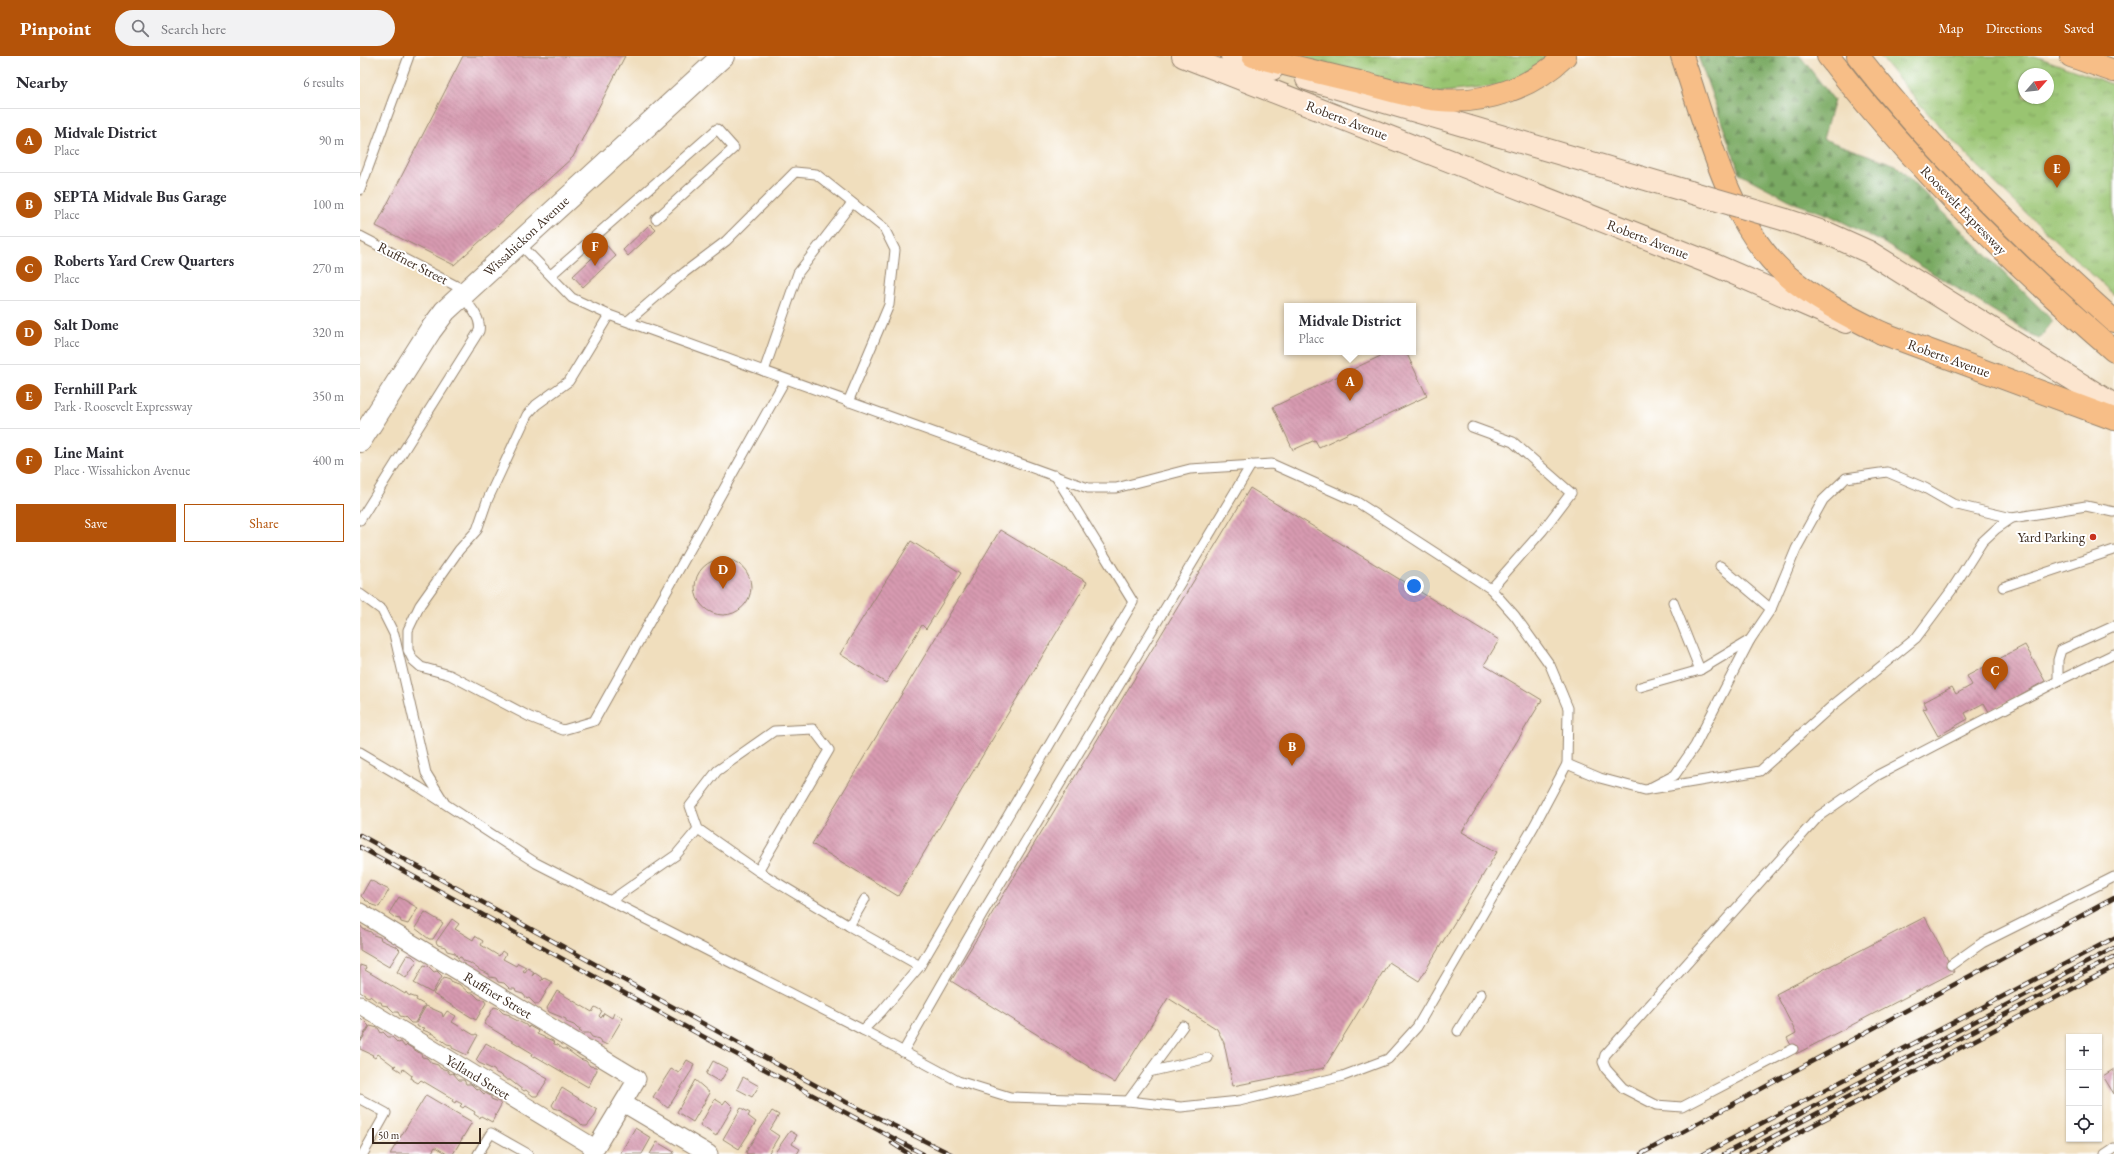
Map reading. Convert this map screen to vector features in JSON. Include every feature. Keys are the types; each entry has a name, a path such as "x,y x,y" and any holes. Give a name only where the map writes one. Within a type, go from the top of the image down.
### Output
{"main road":[{"name":"Roberts Avenue","path":"1183,56 1710,263 1832,318 1882,333 2114,419"},
{"name":"Roberts Avenue","path":"1232,56 1829,234 1869,252 2114,405"},
{"path":"1253,56 1421,98 1459,101 1478,99 1514,89 1545,73 1565,56"},
{"path":"1682,56 1724,179 1735,204 1753,235 1779,267 1802,288 1840,312 1882,333"},
{"name":"Roosevelt Expressway","path":"1828,56 1878,117 1949,195 2024,270 2114,351"},
{"name":"Roosevelt Expressway","path":"1858,56 1898,104 1970,184 2114,321"},
{"path":"2072,56 2114,71"}],"street":[{"name":"Wissahickon Avenue","path":"360,441 445,311 518,242 723,56"},
{"name":"Ruffner Street","path":"360,912 637,1079 622,1103"},
{"name":"Yelland Street","path":"360,1005 594,1151"},
{"path":"594,1151 622,1103 709,1154"}],"lane":[{"path":"360,190 409,56"},
{"path":"551,274 716,129 734,148 656,219"},
{"path":"628,321 685,272 726,241 795,172 816,174 884,228 895,250 889,305 848,402"},
{"path":"764,371 798,273 852,203"},
{"name":"Ruffner Street","path":"360,236 464,293"},
{"path":"360,752 446,804 536,863 863,1030 958,1081 1010,1097 1128,1101 1181,1107 1239,1101 1343,1076 1388,1058 1417,1027 1534,826 1567,764 1568,708 1550,665 1515,616 1491,589 1357,502 1272,464 1190,469 1116,488 1088,488 785,380 609,315 572,298 551,274 518,242"},
{"path":"360,520 480,331 481,325 464,293"},
{"path":"609,315 569,380 536,404 527,415 487,501 477,530 459,550 420,604 408,630 408,650 413,660 420,667 450,675 530,717 563,730 594,720 785,380"},
{"path":"1472,427 1513,442 1571,493 1543,530 1491,589"},
{"path":"903,1052 982,914 1251,465"},
{"path":"1645,790 1675,775 1695,746 1750,640 1771,609 1796,549 1823,500 1846,478 1887,472 1925,488 1953,504 2012,518 2086,506 2114,512"},
{"path":"863,1030 881,1012 920,966 1133,602 1055,475"},
{"path":"1567,764 1600,778 1645,790 1760,771 1832,706 1916,638 1951,591 1982,542 1996,529 2012,518"},
{"path":"2003,587 2114,550"},
{"path":"1720,566 1771,609"},
{"path":"360,594 382,610 394,634 426,773 446,804"},
{"path":"1673,602 1700,670"},
{"path":"2058,681 2058,660 2061,650 2114,626"},
{"path":"1640,687 1700,670 1750,640"},
{"path":"1793,1049 1682,1108 1656,1105 1623,1088 1606,1069 1603,1062 1605,1055 1819,816 1878,775 2058,681 2114,654"},
{"path":"758,871 829,750 813,729 774,731 717,771 690,806 698,829 758,871 849,926 920,966"},
{"path":"610,901 676,856 698,829"},
{"path":"1951,965 1982,943 2114,877"},
{"path":"849,926 865,899"},
{"path":"1458,1031 1481,994"},
{"path":"1128,1101 1183,1026"},
{"path":"1149,1072 1208,1058"},
{"path":"360,1099 386,1113 363,1154"},
{"path":"478,1154 491,1133 528,1154"},
{"path":"2105,1154 2114,1148"}],"green space":[{"path":"1286,56 1558,56 1506,85 1436,93"},
{"path":"1698,56 1800,56 1834,100 1823,139 1896,165 2053,321 2039,339 1882,242 1829,215 1797,204 1740,174"},
{"path":"1880,56 2035,56 2114,85 2114,295 1992,180 1934,120"}],"building":[{"path":"463,56 625,56 573,157 454,265 376,226"},
{"path":"650,224 656,230 628,256 623,250"},
{"path":"606,245 616,256 583,287 573,276"},
{"path":"1383,355 1407,355 1427,396 1319,447 1315,440 1293,450 1273,407"},
{"path":"1250,488 1499,640 1484,665 1542,700 1462,832 1497,852 1419,981 1389,962 1324,1068 1233,1086 1224,1043 1217,1029 1168,998 1115,1083 951,981"},
{"path":"1000,530 1087,582 898,896 812,844"},
{"path":"911,541 961,573 926,629 922,625 886,683 840,654"},
{"path":"723,559 738,564 746,572 751,587 746,602 738,610 723,615 708,610 700,602 695,587 700,572 708,564"},
{"path":"2025,645 2045,681 1989,712 1984,703 1965,713 1968,719 1938,736 1923,709 1927,708 1924,702 1952,687 1956,694 1972,685 1967,676"},
{"path":"370,880 389,890 379,907 372,905 361,896"},
{"path":"399,897 418,908 408,924 401,922 400,919 395,918 389,913"},
{"path":"425,912 443,923 433,939 429,939 415,928"},
{"path":"1925,917 1954,972 1796,1054 1787,1038 1796,1033 1776,994"},
{"path":"452,919 459,924 455,929 473,940 475,936 483,941 481,945 499,956 502,951 506,954 503,959 516,966 518,963 526,967 523,971 525,972 528,968 534,972 532,976 535,973 542,978 541,981 544,978 552,982 539,1004 535,1004 529,998 527,999 523,994 516,992 515,989 510,989 504,983 498,982 496,978 489,977 489,974 464,961 461,957 458,958 455,953 447,951 445,947 438,945 436,942"},
{"path":"360,925 363,929 380,937 381,940 397,947 400,950 389,967 360,950"},
{"path":"407,955 412,956 417,961 406,978 397,972"},
{"path":"360,965 366,967 365,970 405,994 406,992 408,995 417,998 416,1000 425,1005 415,1023 411,1023 405,1017 400,1016 398,1012 394,1012 388,1006 382,1005 381,1002 377,1002 370,996 368,997 360,992"},
{"path":"424,965 428,966 434,972 437,971 442,976 432,993 414,983"},
{"path":"444,977 459,984 479,999 484,1000 486,1003 476,1020 433,994"},
{"path":"557,991 592,1012 595,1007 602,1011 599,1016 601,1018 604,1013 612,1018 614,1013 623,1018 607,1045 599,1039 592,1037 589,1033 579,1031 581,1029 578,1029 574,1025 566,1022 566,1019 549,1012 547,1008"},
{"path":"426,1006 442,1013 443,1017 447,1011 456,1016 452,1022 474,1035 478,1035 467,1055 452,1048 452,1045 447,1044 433,1034 423,1030 425,1028 418,1027 416,1023"},
{"path":"494,1007 498,1008 503,1013 510,1015 510,1017 526,1025 528,1028 529,1026 538,1031 537,1034 553,1041 554,1044 566,1049 580,1059 586,1061 590,1066 596,1067 597,1070 588,1087 535,1056 534,1058 531,1056 532,1053 484,1024"},
{"path":"361,1018 369,1026 360,1041 360,1021"},
{"path":"370,1026 378,1028 381,1033 383,1032 388,1037 392,1037 398,1043 401,1042 405,1047 407,1045 421,1054 422,1057 427,1058 431,1063 447,1070 450,1074 453,1073 459,1080 464,1080 466,1084 471,1084 477,1090 479,1089 484,1094 485,1093 491,1096 491,1099 499,1102 501,1105 492,1122 481,1116 480,1118 474,1114 475,1112 465,1106 463,1108 460,1106 462,1104 456,1101 455,1103 452,1101 453,1099 421,1080 418,1083 411,1079 412,1076 403,1069 402,1072 394,1067 396,1065 394,1066 378,1054 375,1058 372,1056 373,1055 360,1049 360,1043"},
{"path":"486,1043 548,1079 537,1096 533,1096 526,1090 524,1091 510,1080 507,1080 494,1070 476,1060"},
{"path":"687,1060 694,1064 692,1070 668,1108 653,1097 671,1069 679,1073"},
{"path":"713,1061 728,1069 720,1082 706,1074"},
{"path":"2114,1069 2114,1094 2103,1076"},
{"path":"743,1077 759,1086 752,1097 737,1089"},
{"path":"695,1080 710,1093 693,1122 677,1112"},
{"path":"562,1088 597,1110 595,1116 587,1126 583,1126 578,1121 563,1113 561,1110 554,1108 552,1105"},
{"path":"426,1095 472,1122 453,1154 447,1154 435,1147 431,1154 390,1154"},
{"path":"715,1099 723,1104 726,1100 733,1107 716,1136 700,1125"},
{"path":"741,1108 750,1113 748,1116 756,1122 739,1149 723,1139"},
{"path":"772,1111 779,1115 770,1130 779,1136 768,1154 746,1153 748,1148"},
{"path":"635,1128 651,1138 642,1154 620,1154"},
{"path":"790,1131 797,1135 792,1144 800,1149 797,1154 774,1154"},
{"path":"657,1142 674,1152 673,1154 650,1154"}],"railway":[{"path":"360,835 846,1102 951,1154"},
{"path":"360,847 704,1037 923,1154"},
{"path":"1641,1154 2114,898"},
{"path":"1703,1154 2114,938"},
{"path":"1724,1154 2114,948"},
{"path":"1740,1154 2114,957"},
{"path":"1758,1154 2114,967"},
{"path":"892,1143 909,1154"}],"place":[{"name":"Fernhill Park","path":"2057,188"},
{"name":"Line Maint","path":"595,266"},
{"name":"Midvale District","path":"1350,401"},
{"name":"Yard Parking","path":"2093,537"},
{"name":"Salt Dome","path":"723,589"},
{"name":"Roberts Yard Crew Quarters","path":"1995,690"},
{"name":"SEPTA Midvale Bus Garage","path":"1292,766"}]}
